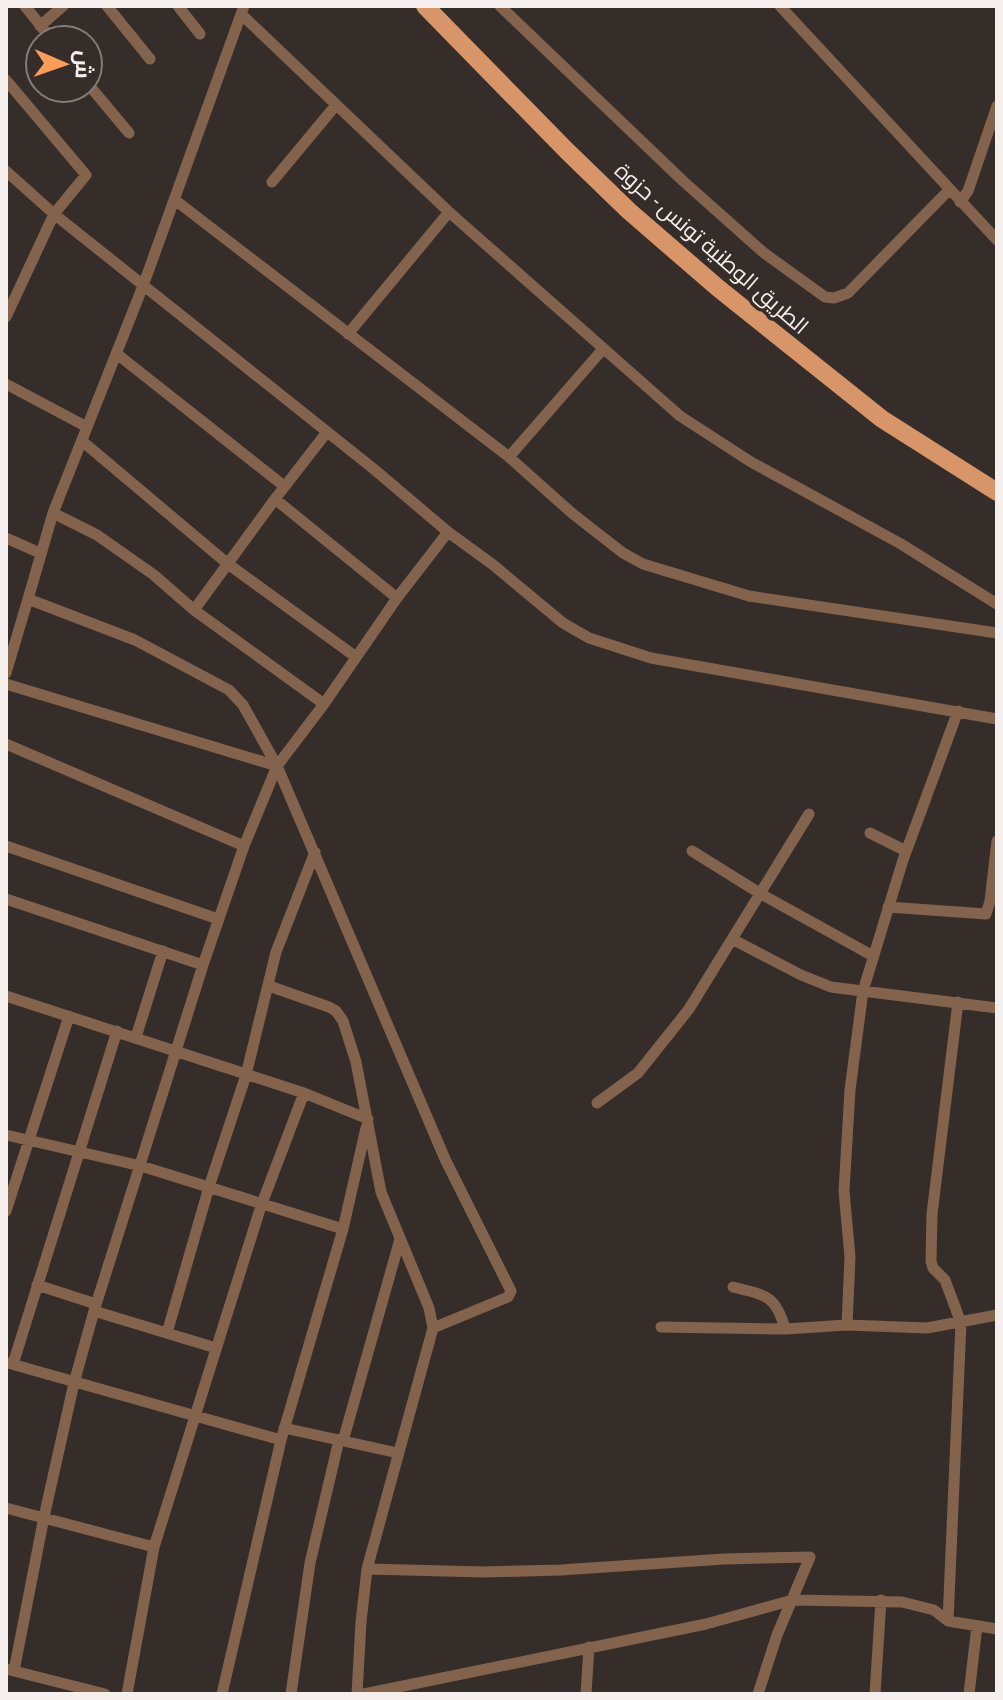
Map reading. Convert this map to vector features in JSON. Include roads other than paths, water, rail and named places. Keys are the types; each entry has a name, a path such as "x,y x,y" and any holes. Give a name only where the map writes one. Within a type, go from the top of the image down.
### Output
{"main road":[{"name":"الطريق الوطنية تونس - حزوة","path":"425,6 577,161 718,288 882,419 997,492"}],"street":[{"path":"25,6 38,24"},
{"path":"42,24 63,6"},
{"path":"178,6 200,34"},
{"path":"500,6 683,181 764,253 825,297 834,298 848,293 949,190"},
{"path":"780,6 997,240"},
{"path":"110,7 150,59"},
{"path":"6,670 53,513 143,286 243,10 336,105 449,212 680,416 751,462 901,544 997,604"},
{"path":"6,80 86,174 54,214 6,317"},
{"path":"104,103 129,133"},
{"path":"272,182 336,105"},
{"path":"960,202 968,191 997,106"},
{"path":"6,171 54,214 448,532 563,623 589,638 651,658 997,719"},
{"path":"175,200 509,457 623,553 659,570 749,596 997,633"},
{"path":"348,334 449,212"},
{"path":"509,457 603,349"},
{"path":"117,354 284,486"},
{"path":"6,384 87,427"},
{"path":"194,610 327,432"},
{"path":"82,441 228,564 356,657"},
{"path":"275,499 397,598"},
{"path":"53,513 97,535 154,575 194,610 324,704"},
{"path":"105,1694 64,1690 10,1670 74,1383 95,1307 218,919 277,766 448,532"},
{"path":"6,538 40,553"},
{"path":"28,599 135,640 229,690 243,705 277,766 445,1159 511,1291 508,1297 433,1328"},
{"path":"6,684 277,766"},
{"path":"847,1325 850,1257 844,1191 850,1090 863,991 906,851 958,711"},
{"path":"6,744 244,846"},
{"path":"597,1103 638,1073 689,1009 809,814"},
{"path":"870,833 906,851"},
{"path":"888,907 986,914 997,841"},
{"path":"6,846 218,919"},
{"path":"692,851 761,894 873,956"},
{"path":"167,1333 209,1187 246,1075 276,952 315,852"},
{"path":"6,899 203,965"},
{"path":"734,940 831,987 997,1008"},
{"path":"136,1037 163,951"},
{"path":"269,986 336,1011 343,1021 356,1062 377,1175 429,1308 433,1328 367,1569 357,1694"},
{"path":"6,996 304,1093 368,1119"},
{"path":"948,1621 961,1323 948,1286 931,1261 932,1214 958,1002"},
{"path":"6,1211 69,1016"},
{"path":"117,1031 10,1363 281,1440"},
{"path":"127,1694 154,1547 261,1206 304,1093"},
{"path":"222,1694 284,1428 343,1229 368,1119"},
{"path":"6,1135 141,1166 261,1206 343,1229"},
{"path":"291,1694 310,1563 341,1440 400,1239"},
{"path":"37,1285 216,1348"},
{"path":"733,1287 773,1300 785,1329"},
{"path":"661,1327 785,1329 847,1325 927,1328 997,1315"},
{"path":"284,1428 398,1453"},
{"path":"6,1508 154,1547"},
{"path":"367,1569 561,1570 724,1559 810,1557 777,1635 758,1694"},
{"path":"364,1694 706,1624 793,1600 881,1600 916,1604 934,1610 948,1621 997,1629"},
{"path":"875,1694 881,1600"},
{"path":"969,1694 977,1626"},
{"path":"586,1694 589,1647"}]}
